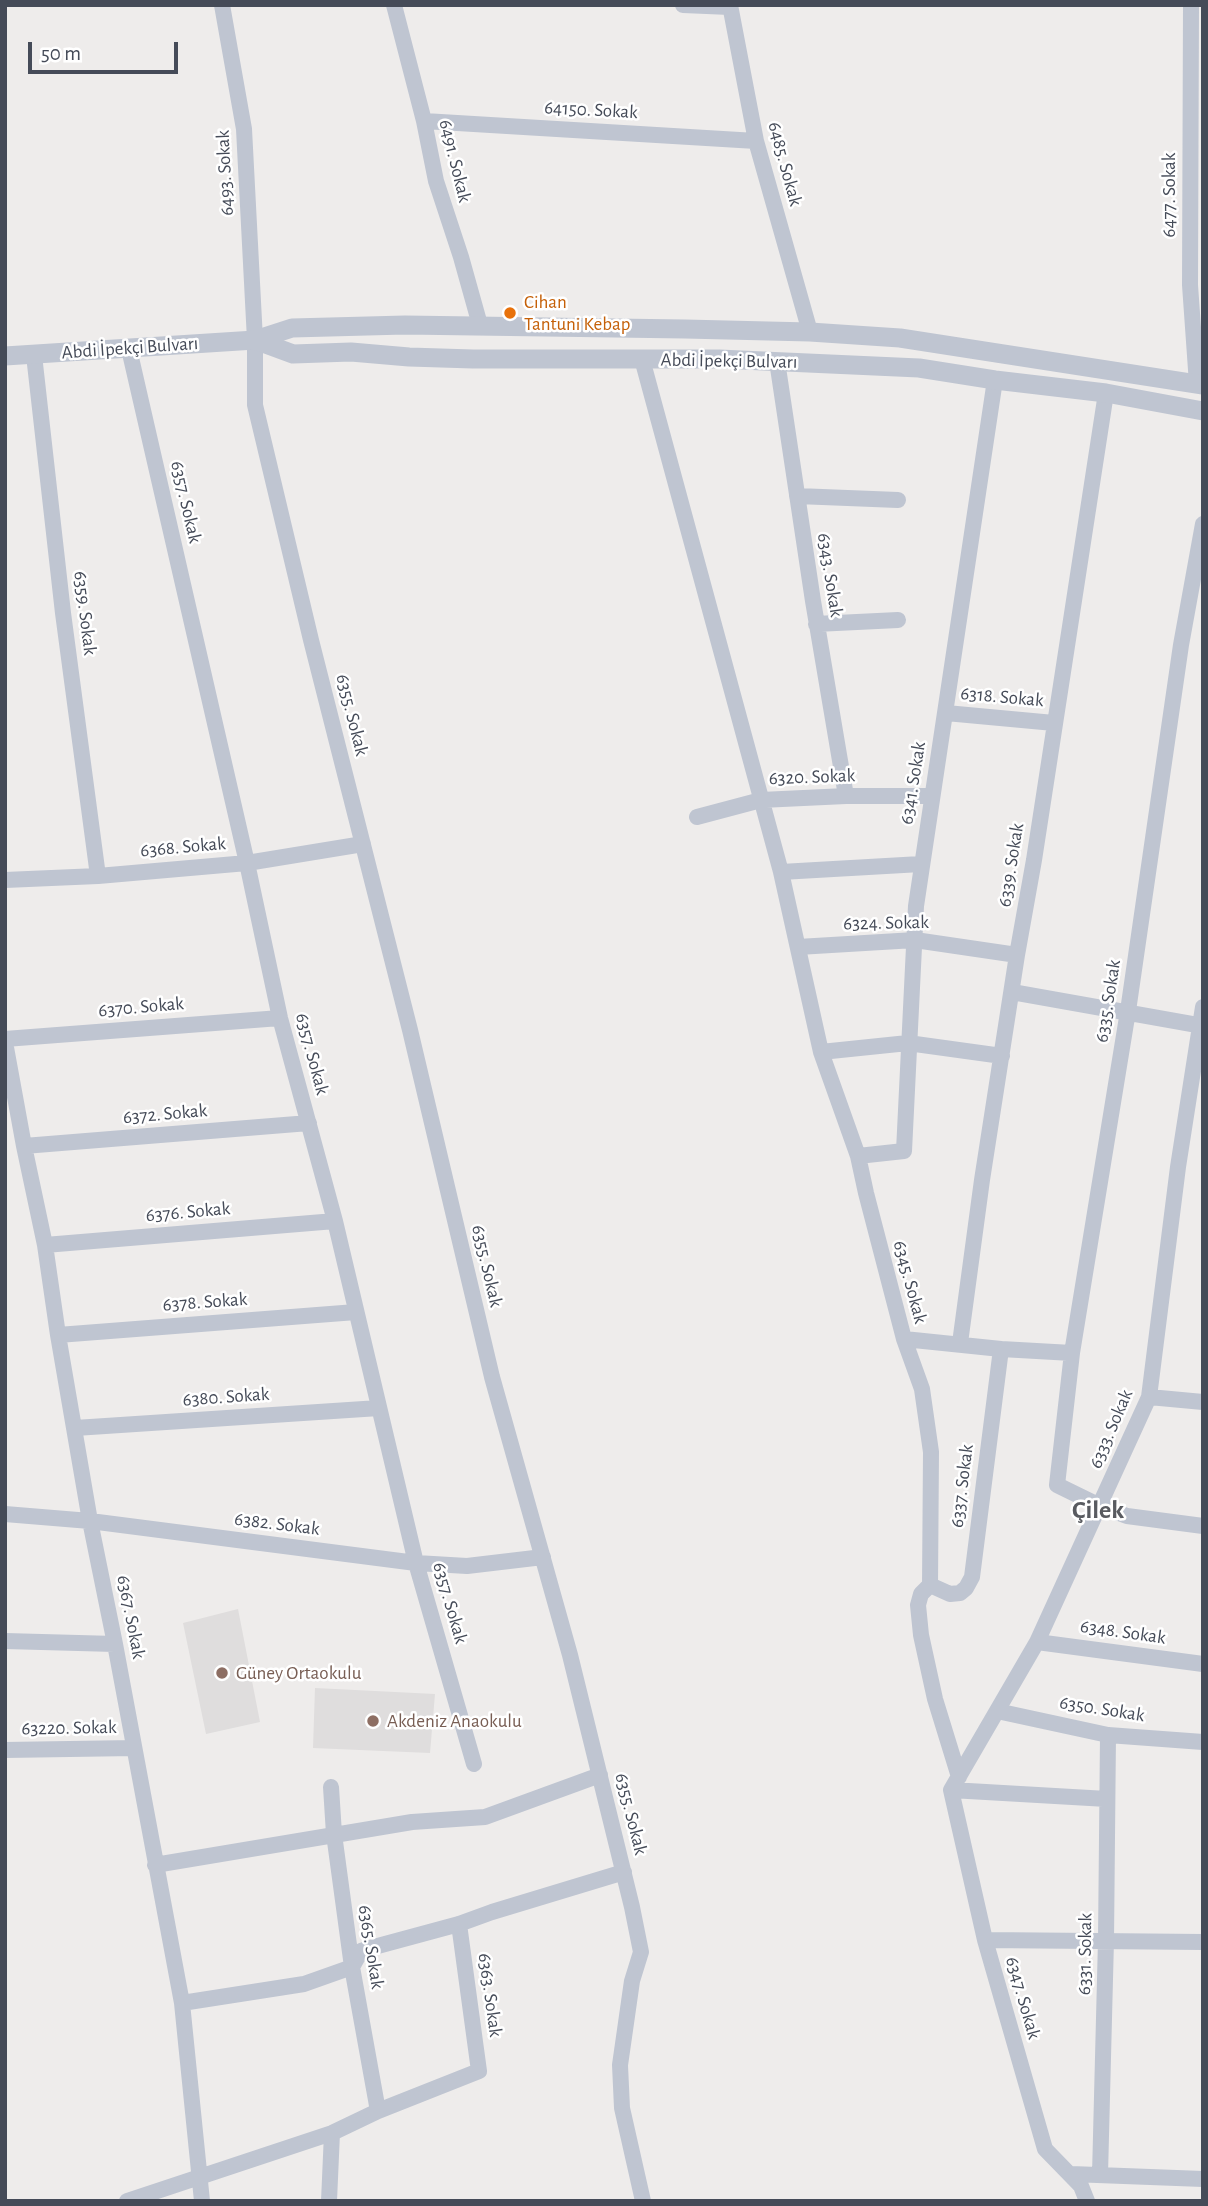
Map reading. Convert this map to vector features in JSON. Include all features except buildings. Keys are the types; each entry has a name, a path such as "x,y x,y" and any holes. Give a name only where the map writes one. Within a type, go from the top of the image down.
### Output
{"street":[{"name":"6493. Sokak","path":"222,5 244,128 255,340"},
{"name":"6491. Sokak","path":"394,5 424,121 436,181 480,326"},
{"path":"684,5 730,6"},
{"name":"6477. Sokak","path":"1191,5 1196,62 1196,148 1190,285 1200,385"},
{"name":"6485. Sokak","path":"730,6 756,141 810,332"},
{"name":"64150. Sokak","path":"424,121 756,141"},
{"name":"Abdi İpekçi Bulvarı","path":"5,356 255,340 292,328 480,326 810,332 900,338 1200,385"},
{"name":"Abdi İpekçi Bulvarı","path":"255,340 292,354 351,352 473,359 777,361 919,368 1106,393 1203,411"},
{"name":"6355. Sokak","path":"255,340 255,405 410,1030 492,1377 570,1655 641,1952 632,1980 620,2065 622,2108 643,2201"},
{"name":"6357. Sokak","path":"129,349 280,1018 335,1221 416,1563 474,1764"},
{"name":"6359. Sokak","path":"34,355 63,613 98,876"},
{"name":"6345. Sokak","path":"642,359 782,872 821,1052 858,1156 904,1339 922,1389 931,1452 930,1585 921,1594 918,1605 921,1635 955,1784"},
{"name":"6343. Sokak","path":"777,361 816,624 846,796"},
{"name":"6341. Sokak","path":"858,1156 904,1151 916,906 995,380"},
{"name":"6339. Sokak","path":"960,1343 982,1180 1106,393"},
{"path":"797,496 898,500"},
{"name":"6335. Sokak","path":"1100,1506 1057,1485 1072,1353 1128,1011 1181,645 1203,524"},
{"path":"816,624 898,620"},
{"name":"6318. Sokak","path":"946,713 1054,723"},
{"name":"6320. Sokak","path":"696,817 761,800 931,796"},
{"name":"6368. Sokak","path":"5,880 98,876 247,863 363,844"},
{"path":"782,872 921,864"},
{"name":"6324. Sokak","path":"798,947 915,940 1017,955"},
{"path":"1012,992 1201,1026"},
{"name":"6333. Sokak","path":"955,1784 1037,1642 1149,1397 1178,1167 1203,1007"},
{"name":"6370. Sokak","path":"5,1041 280,1018"},
{"name":"6367. Sokak","path":"5,1041 45,1245 90,1521 182,2003 202,2201"},
{"path":"821,1052 908,1043 1002,1056"},
{"name":"6372. Sokak","path":"24,1146 309,1123"},
{"name":"6376. Sokak","path":"45,1245 335,1221"},
{"name":"6378. Sokak","path":"58,1335 356,1312"},
{"path":"904,1339 1072,1353"},
{"name":"6337. Sokak","path":"930,1585 950,1594 960,1593 972,1577 1001,1349"},
{"path":"1149,1397 1203,1402"},
{"name":"6380. Sokak","path":"75,1428 379,1408"},
{"path":"1100,1506 1127,1516 1203,1526"},
{"name":"6382. Sokak","path":"5,1514 90,1521 416,1563 467,1566 543,1557"},
{"path":"5,1642 115,1644"},
{"name":"6348. Sokak","path":"1037,1642 1203,1664"},
{"name":"6350. Sokak","path":"997,1711 1108,1735 1203,1742"},
{"name":"6331. Sokak","path":"1100,2175 1108,1735"},
{"name":"63220. Sokak","path":"5,1750 134,1748"},
{"path":"155,1865 412,1822 485,1817 600,1775"},
{"path":"955,1784 1107,1798"},
{"name":"6347. Sokak","path":"955,1784 985,1940 1045,2149 1082,2186 1087,2201"},
{"name":"6365. Sokak","path":"331,1787 334,1834 352,1967 378,2111"},
{"path":"182,2003 304,1984 352,1967 361,1951 459,1924 624,1872"},
{"name":"6363. Sokak","path":"378,2111 479,2071 459,1924"},
{"path":"985,1940 1203,1942"},
{"path":"127,2201 332,2133 378,2111"},
{"path":"329,2201 332,2133"},
{"path":"1071,2174 1203,2179"}],"shaded area":[{"name":"Güney Ortaokulu","path":"238,1609 260,1722 206,1734 183,1623"},
{"name":"Akdeniz Anaokulu","path":"315,1688 435,1694 430,1753 313,1748"}],"place":[{"name":"Cihan Tantuni Kebap","path":"510,313"},
{"name":"Güney Ortaokulu","path":"222,1673"},
{"name":"Akdeniz Anaokulu","path":"373,1721"}],"district":[{"name":"Çilek","path":"1098,1510"}]}
